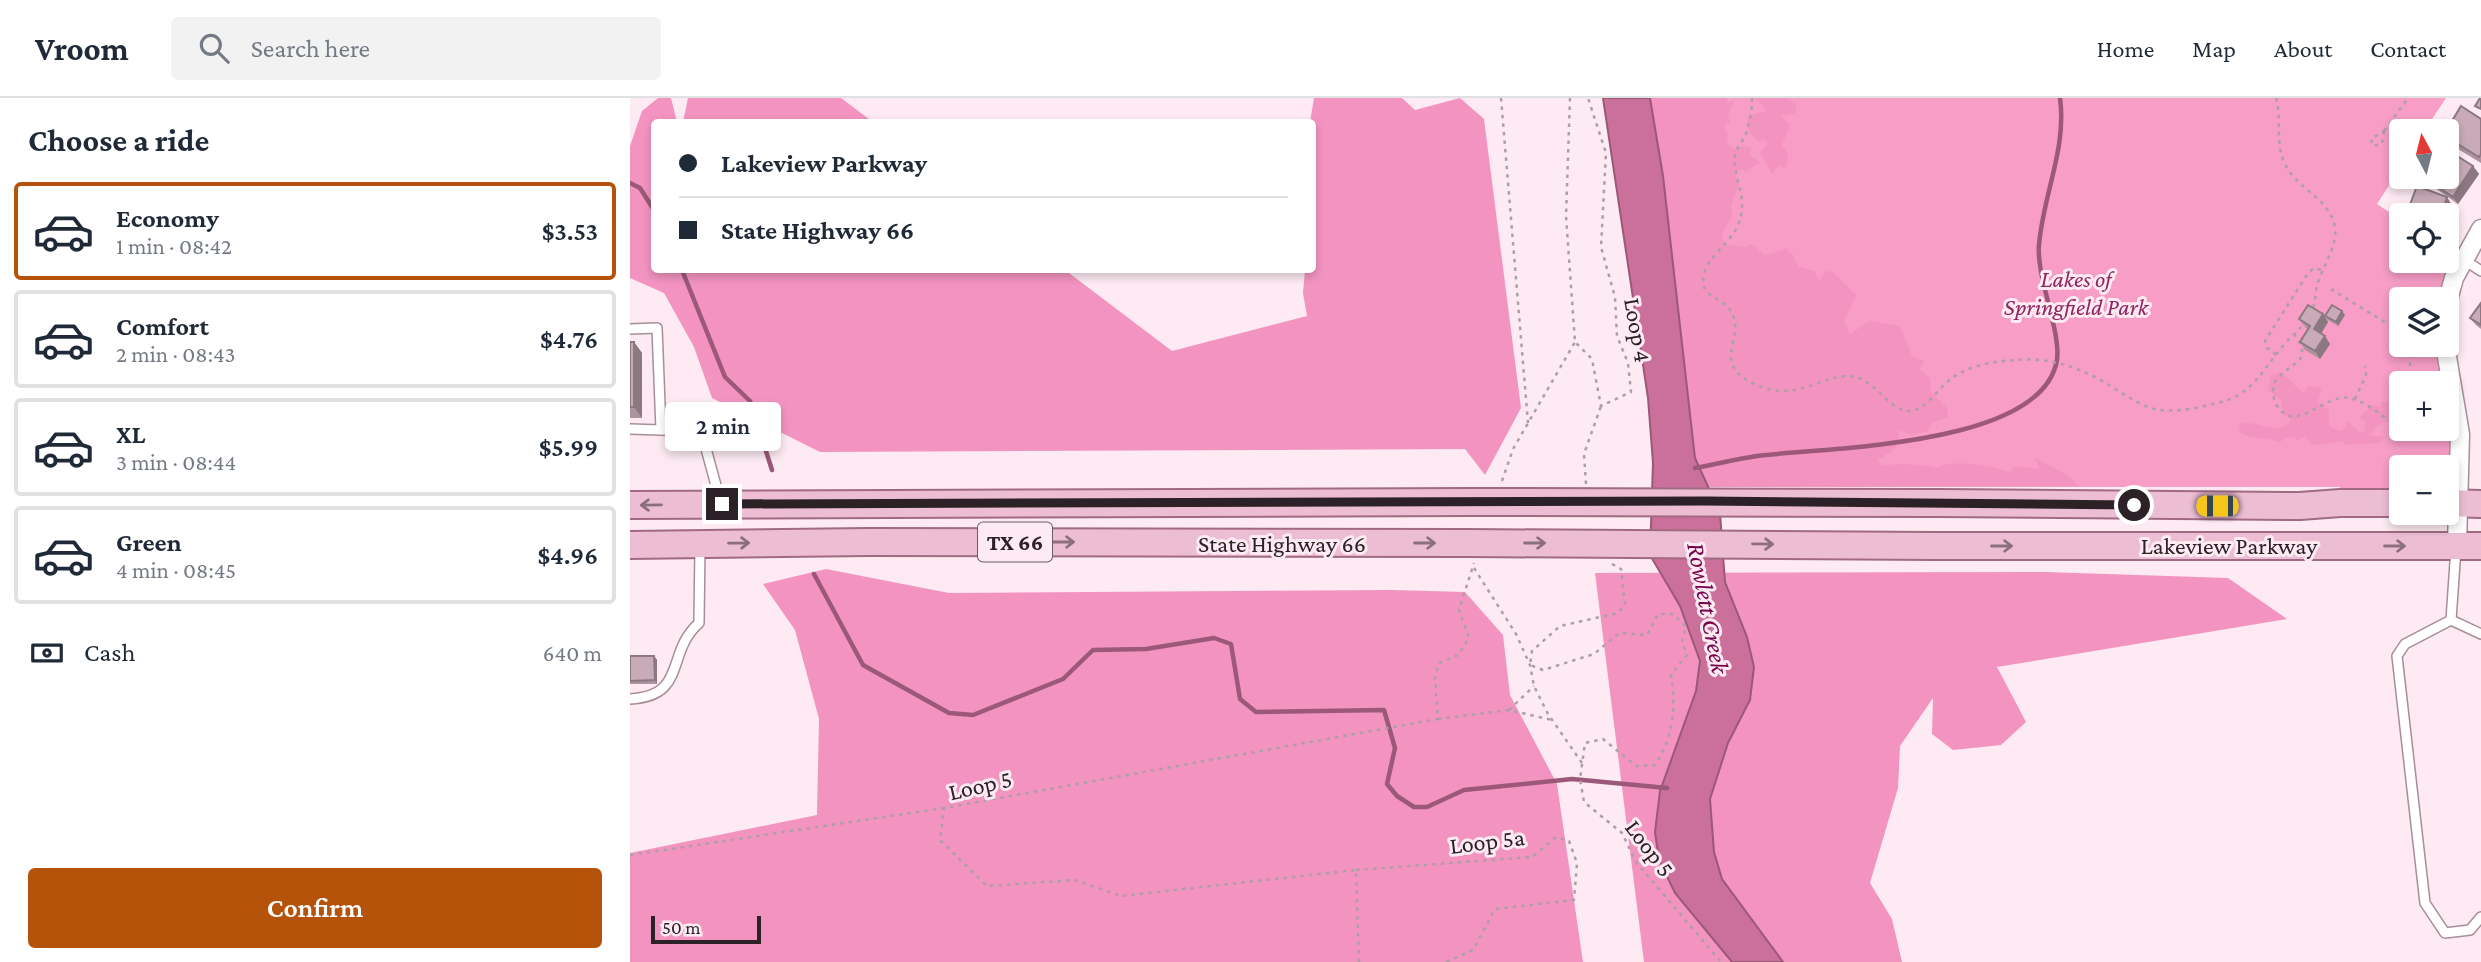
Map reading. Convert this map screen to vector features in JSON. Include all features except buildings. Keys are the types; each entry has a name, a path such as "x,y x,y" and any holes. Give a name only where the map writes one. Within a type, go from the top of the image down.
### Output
{"main road":[{"name":"State Highway 66","path":"630,505 1937,503"},
{"name":"Lakeview Parkway","path":"1937,503 2300,506 2389,503"},
{"name":"State Highway 66","path":"630,545 1470,555 1934,546"},
{"name":"Lakeview Parkway","path":"1934,546 2469,546"}],"street":[{"path":"2452,287 2463,259 2481,229"},
{"path":"2447,357 2460,434 2461,504 2469,546"}],"lane":[{"path":"2463,259 2481,271"},
{"path":"630,329 657,328 661,430"},
{"path":"630,429 691,431 705,445 722,504"},
{"path":"630,699 649,698 666,688 687,634 699,623 701,544"},
{"path":"2469,546 2451,620 2405,644 2397,656 2425,903 2445,933 2470,930 2481,918"},
{"path":"2451,620 2481,634"}],"path":[{"path":"1501,98 1528,423"},
{"name":"Loop 4","path":"1570,98 1566,216 1575,342 1591,359 1601,406 1630,392 1628,363 1617,336 1615,297 1601,247 1608,165 1588,98"},
{"path":"1752,98 1747,131 1735,155 1741,190 1741,220 1732,236 1709,262 1702,278 1705,290 1724,303 1734,315 1731,357 1740,374 1755,384 1779,391 1796,391 1839,376 1852,376 1878,388 1896,407 1911,411 1921,406 1959,374 1991,363 2029,359 2083,371 2145,406 2171,410 2219,403 2238,396 2261,377 2313,308 2317,285 2334,250 2334,227 2323,205 2292,177 2284,164 2280,149 2276,98"},
{"path":"2384,131 2381,145 2372,146 2371,139 2384,131 2408,98"},
{"path":"2276,355 2267,348 2265,341 2308,273 2316,268 2323,270"},
{"path":"2331,289 2389,325"},
{"path":"2294,334 2302,346 2302,356 2280,375 2274,386 2275,400 2282,411 2297,417 2333,399 2355,400 2389,419"},
{"path":"2355,400 2366,375 2365,366"},
{"path":"1587,495 1584,454 1601,406"},
{"path":"1470,555 1516,634 1530,665 1534,686 1552,720 1583,763"},
{"path":"1530,665 1532,650 1560,626 1618,613 1625,604 1621,569 1609,563"},
{"path":"1530,665 1543,670 1594,654 1619,634 1647,635 1658,614 1672,614 1686,626 1682,642 1687,655 1671,675 1676,705 1665,751 1655,765 1636,766 1603,739 1585,743 1583,763"},
{"path":"1509,710 1534,686"},
{"path":"1438,719 1509,710 1552,720"},
{"name":"Loop 5","path":"1356,870 1121,896 1075,880 987,886 940,839 944,807 1411,723"},
{"name":"Loop 5","path":"1583,763 1580,779 1584,802 1622,833 1636,862 1721,962"},
{"path":"630,855 944,807"},
{"name":"Loop 5a","path":"1356,870 1532,857 1556,837 1569,841 1577,863 1574,900 1495,909 1473,950 1446,962"},
{"path":"1356,870 1359,962"}],"green space":[{"name":"Lakes of Springfield Park","path":"1650,98 2446,98 2432,119 2389,119 2389,186 2377,204 2389,212 2389,273 2449,273 2442,287 2389,287 2389,357 2437,357 2439,371 2389,371 2389,441 2450,441 2449,455 2389,455 2389,492 2344,491 2339,487 1707,487"}],"shaded area":[{"path":"658,98 671,98 676,119 651,119 651,273 1069,273 1172,351 1307,316 1303,293 1305,273 1316,273 1316,119 1310,119 1314,98 1402,98 1415,110 1460,98 1484,119 1521,408 1485,475 1465,449 820,452 712,398 694,347 664,293 630,278 630,146 642,111"},
{"path":"688,98 841,98 869,119 684,119"},
{"path":"1650,98 1726,98 1729,103 1735,100 1728,114 1730,124 1726,122 1724,126 1728,135 1727,144 1735,149 1743,146 1751,148 1750,156 1760,162 1745,173 1743,169 1734,173 1739,184 1731,206 1733,216 1721,234 1725,244 1745,247 1752,244 1765,255 1786,249 1793,255 1798,267 1814,271 1819,281 1825,272 1832,271 1856,295 1844,322 1850,334 1869,321 1900,326 1912,356 1924,361 1920,370 1930,378 1931,392 1948,409 1947,418 1932,422 1928,431 1912,435 1900,430 1896,448 1878,460 1881,466 1909,464 1937,468 1962,463 2008,472 2017,466 2040,469 2035,458 2069,476 2078,486 1707,487 1695,458 1663,176"},
{"path":"1755,98 1787,98 1797,106 1795,113 1781,116 1790,125 1782,145 1788,160 1784,169 1779,165 1772,174 1760,152 1768,143 1763,139 1758,142 1746,126 1749,115 1767,111"},
{"path":"2281,372 2303,393 2308,386 2322,387 2318,402 2329,410 2329,426 2339,431 2344,429 2347,420 2359,432 2365,431 2365,422 2360,418 2371,405 2380,407 2382,401 2389,402 2389,421 2370,435 2384,437 2380,443 2346,445 2343,441 2313,445 2304,437 2297,441 2294,437 2285,438 2280,442 2240,433 2239,424 2277,428 2289,423 2291,419 2283,415 2281,400 2268,390 2271,376"},
{"path":"826,569 949,593 1392,590 1465,592 1503,635 1510,695 1557,784 1583,962 630,962 630,853 817,815 819,719 795,630 763,584"},
{"path":"2046,572 2228,578 2287,619 1997,667 2026,722 2001,745 1953,750 1932,734 1933,698 1900,746 1898,788 1870,883 1892,919 1902,962 1644,962 1595,573"}],"water":[{"name":"Rowlett Creek","path":"1603,98 1650,98 1663,176 1695,458 1720,513 1725,582 1747,637 1754,667 1750,700 1728,743 1710,799 1714,852 1722,879 1783,962 1732,962 1675,893 1659,860 1655,832 1660,791 1696,691 1700,661 1680,606 1650,555 1653,463 1648,398"}],"waterway":[{"path":"1695,468 1757,456 1926,438 1973,427 2013,411 2043,389 2057,360 2057,348 2041,272 2039,245 2060,135 2060,98"},
{"path":"630,183 640,188 651,205"},
{"path":"683,273 725,377 750,401 772,470"},
{"path":"814,574 863,665 949,713 973,715 1063,679 1093,650 1146,649 1214,638 1231,644 1240,699 1256,712 1384,710 1395,748 1387,784 1397,796 1414,807 1427,807 1464,790 1572,779 1667,788"}],"route":[{"path":"722,504 867,506 1706,501 2134,505"}]}
